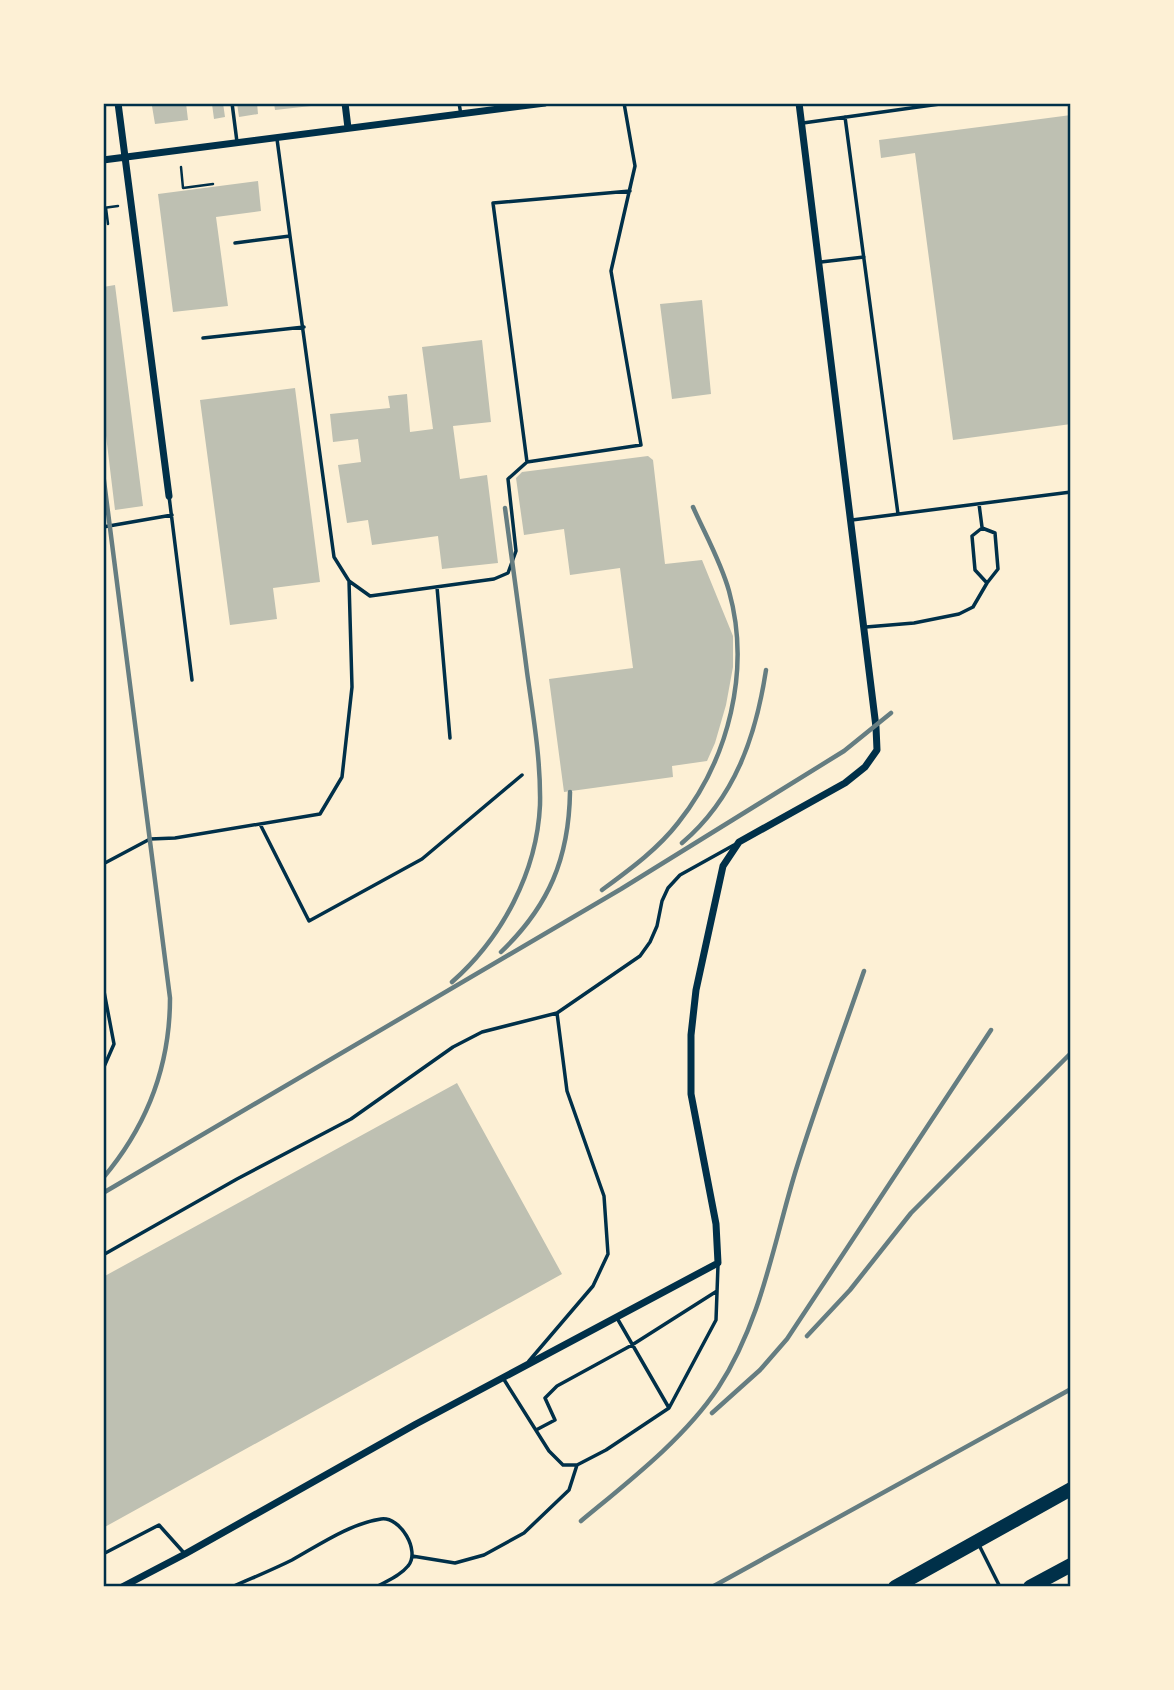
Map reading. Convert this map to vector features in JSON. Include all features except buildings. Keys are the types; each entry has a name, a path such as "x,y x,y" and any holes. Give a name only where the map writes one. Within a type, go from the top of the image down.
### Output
{"highway":[{"path":"895,1587 1071,1489"},
{"path":"1030,1587 1071,1564"}],"street":[{"path":"118,103 169,496"},
{"path":"345,103 348,128"},
{"path":"103,160 545,103"},
{"path":"122,1587 416,1424 718,1263 716,1224 691,1094 691,1035 696,989 723,866 739,842 845,783 865,767 877,750 799,103"}],"lane":[{"path":"232,103 237,142"},
{"path":"459,103 461,115"},
{"path":"277,137 334,557 349,581 370,596 494,579 508,573 516,551 508,480 527,462 641,444 611,271 635,166 624,103"},
{"path":"801,123 947,103"},
{"path":"845,117 898,514"},
{"path":"527,462 493,203 629,191"},
{"path":"234,243 290,236"},
{"path":"818,262 864,257"},
{"path":"203,338 304,327"},
{"path":"850,520 1071,492"},
{"path":"169,496 191,680"},
{"path":"979,504 982,528"},
{"path":"103,527 172,515"},
{"path":"864,628 924,622 959,614 973,607 998,569 995,533 982,528"},
{"path":"982,528 972,536 975,570 987,583"},
{"path":"103,864 150,839 175,838 320,814 342,777 352,687 349,581"},
{"path":"437,587 450,738"},
{"path":"260,824 309,921 422,859 522,775"},
{"path":"103,1255 237,1179 351,1119 453,1047 482,1031 557,1013 640,956 657,926 662,901 668,888 680,875 739,842"},
{"path":"103,986 114,1044 103,1069"},
{"path":"523,1368 593,1286 608,1254 604,1196 567,1091 557,1013"},
{"path":"503,1378 549,1451 563,1465 577,1465 606,1450 668,1408 716,1320 718,1263"},
{"path":"536,1430 555,1420 545,1398 557,1386 632,1345 717,1291"},
{"path":"617,1318 668,1408"},
{"path":"412,1556 455,1563 484,1555 524,1533 569,1490 577,1465"},
{"path":"232,1587 352,1528 383,1519 393,1521 402,1528 412,1556 410,1565 376,1587"},
{"path":"103,1554 159,1525 184,1554"},
{"path":"977,1541 1000,1587"}],"path":[{"path":"181,167 183,188 213,184"},
{"path":"108,224 105,208 118,206"}],"railway":[{"path":"103,473 170,998 166,1048 153,1094 132,1138 103,1178"},
{"path":"602,890 652,851 678,823 711,771 731,713 736,682 735,621 722,569 693,507"},
{"path":"452,982 486,945 514,902 532,855 540,805 538,754 505,508"},
{"path":"682,843 716,806 740,764 756,719 766,670"},
{"path":"103,1193 621,889 844,751 891,713"},
{"path":"501,952 532,917 553,880 566,838 570,792"},
{"path":"581,1521 654,1459 689,1425 718,1388 733,1363 755,1310 803,1148 864,971"},
{"path":"712,1413 760,1370 787,1339 991,1030"},
{"path":"807,1336 850,1290 911,1213 1071,1053"},
{"path":"712,1587 1071,1389"}]}
